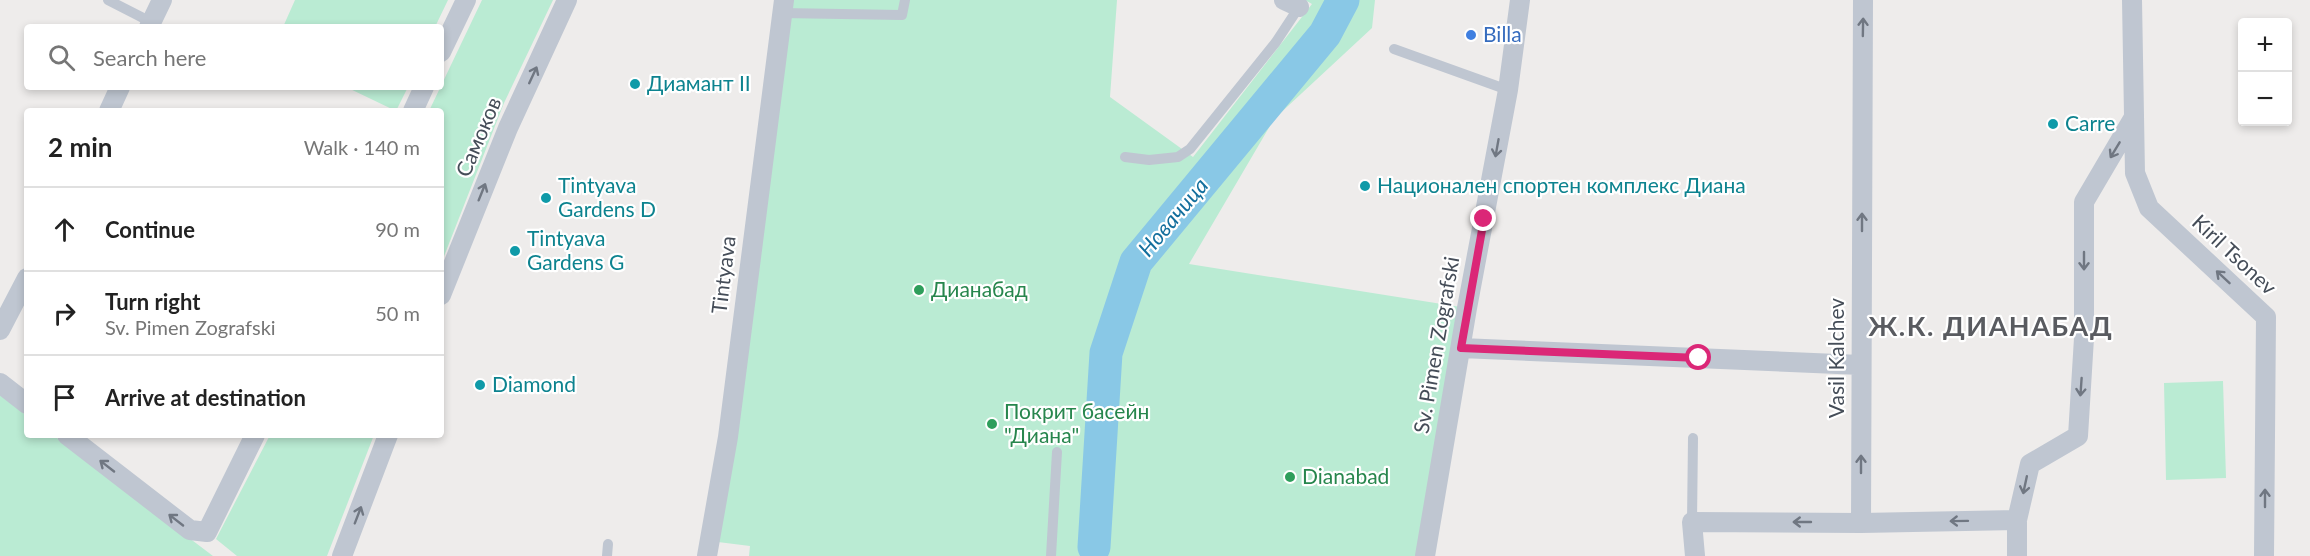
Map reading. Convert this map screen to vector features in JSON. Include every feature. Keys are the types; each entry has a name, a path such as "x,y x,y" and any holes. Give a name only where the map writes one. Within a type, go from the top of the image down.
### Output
{"street":[{"path":"150,24 162,0"},
{"path":"444,46 466,0"},
{"name":"Самоков","path":"444,288 508,128 567,0"},
{"name":"Sv. Pimen Zografski","path":"1425,556 1508,90 1520,0"},
{"name":"Vasil Kalchev","path":"1861,523 1863,0"},
{"name":"Kiril Tsonev","path":"2132,0 2135,172 2150,208 2266,317 2264,556"},
{"name":"Tintyava","path":"707,556 728,437 782,7"},
{"path":"110,108 119,90"},
{"path":"414,108 423,90"},
{"path":"2018,556 2018,520 2030,464 2078,436 2084,338 2084,202 2134,117"},
{"path":"0,330 24,284"},
{"path":"1461,348 1861,365"},
{"path":"0,383 24,402"},
{"path":"71,438 190,530 207,532 254,438"},
{"path":"342,556 387,438"},
{"path":"1695,556 1692,522 1861,523 2018,520"}],"lane":[{"path":"108,0 150,24"},
{"path":"782,7 902,15 905,0"},
{"path":"1125,157 1149,160 1178,157 1190,149 1276,42 1291,4"},
{"path":"1394,49 1508,90"},
{"path":"1692,522 1693,438"},
{"path":"1050,556 1057,452"},
{"path":"607,556 608,544"}],"green space":[{"path":"295,0 448,0 436,24 284,24"},
{"path":"482,0 553,0 504,103 444,256 444,108 430,108 439,90 444,90 444,80"},
{"path":"784,0 1117,0 1110,97 1193,157 1312,4 1305,0 1375,0 1372,28 1274,119 1189,264 1467,308 1425,556 749,556 750,546 710,541"},
{"path":"352,90 406,90 398,108 390,108"},
{"path":"2223,381 2226,478 2166,480 2164,383"},
{"path":"0,395 24,414 24,438 57,438 213,556 0,556"},
{"path":"268,438 373,438 327,556 237,556 216,539"}],"waterway":[{"name":"Новачица","path":"1094,547 1106,353 1136,262 1325,34 1343,0"}],"place":[{"name":"Billa","path":"1471,35"},
{"name":"Диамант II","path":"635,84"},
{"name":"Carre","path":"2053,124"},
{"name":"Национален спортен комплекс Диана","path":"1365,186"},
{"name":"Tintyava Gardens D","path":"546,198"},
{"name":"Tintyava Gardens G","path":"515,251"},
{"name":"Дианабад","path":"919,290"},
{"name":"Diamond","path":"480,385"},
{"name":"Покрит басейн \"Диана\"","path":"992,424"},
{"name":"Dianabad","path":"1290,477"}],"district":[{"name":"Ж.К. ДИАНАБАД","path":"1991,327"}],"route":[{"path":"1484,219 1461,348 1699,358"}]}
